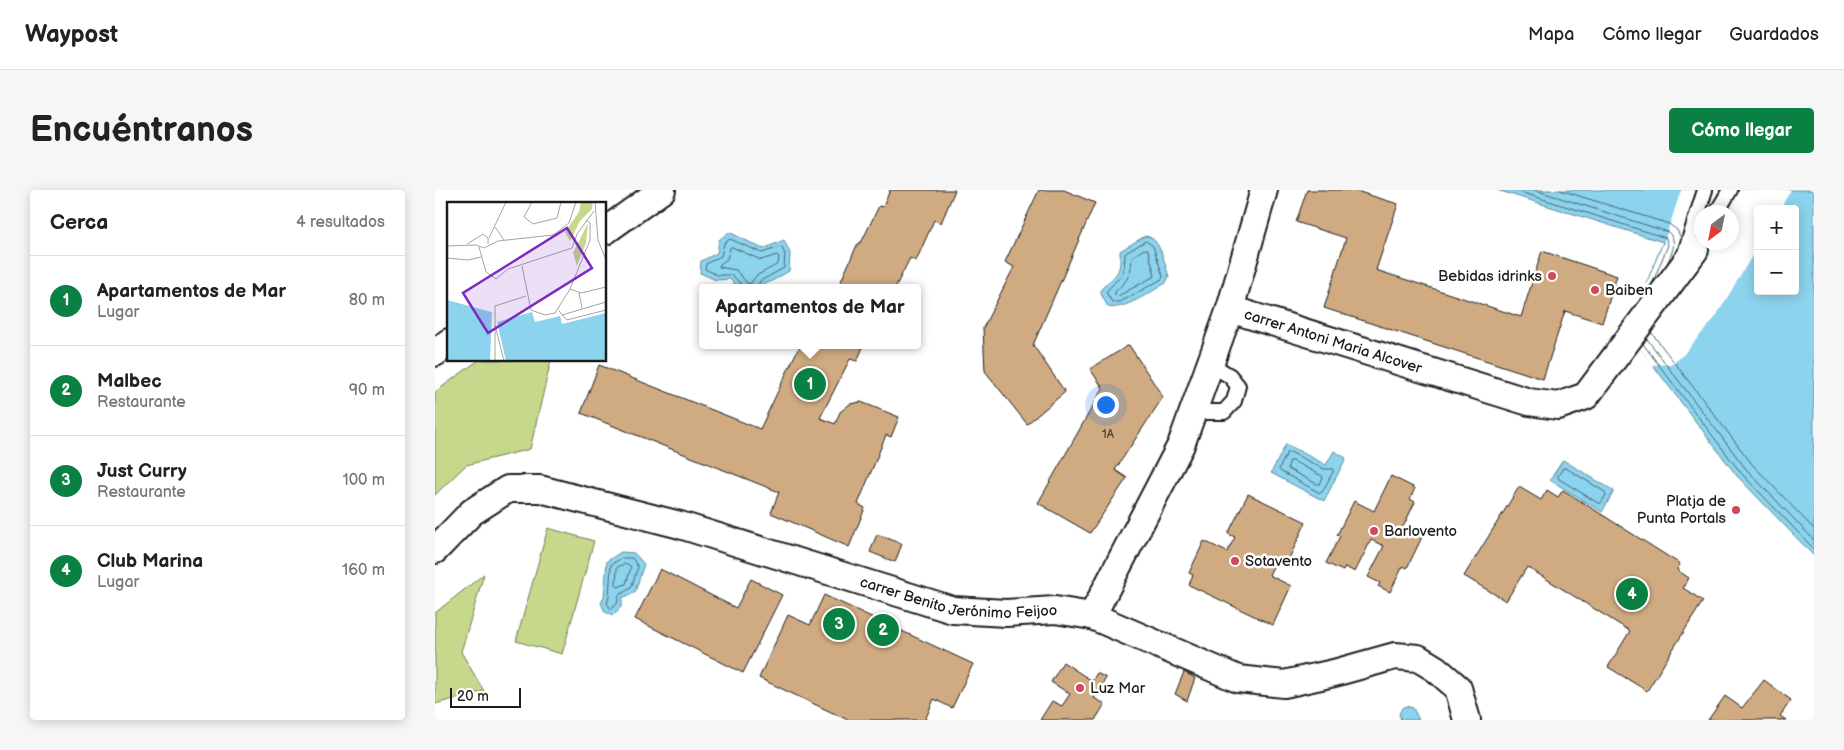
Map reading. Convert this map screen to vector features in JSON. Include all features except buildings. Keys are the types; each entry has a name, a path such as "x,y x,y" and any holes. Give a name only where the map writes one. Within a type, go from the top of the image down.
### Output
{"street":[{"path":"606,229 662,190"},
{"path":"1230,309 1264,190"},
{"name":"carrer Antoni Maria Alcover","path":"1092,616 1181,445 1230,309 1529,402 1558,406 1586,396 1692,252"},
{"path":"435,352 447,343"},
{"name":"carrer Benito Jerónimo Feijoo","path":"435,550 472,512 508,489 540,489 680,525 953,610 1006,613 1055,610 1092,616 1238,679 1284,684 1334,673 1395,656 1418,658 1436,669 1458,688 1467,720"}],"lane":[{"path":"1692,252 1705,190"},
{"path":"1721,205 1730,190"},
{"path":"1193,412 1224,412 1234,401 1238,386 1229,376 1210,364"}],"green space":[{"path":"478,361 551,361 530,449 466,465 435,495 435,392"},
{"path":"548,528 594,541 562,654 516,641"},
{"path":"484,574 461,652 484,691 435,704 435,613"}],"water":[{"path":"1497,190 1814,190 1814,556 1737,476 1627,331 1663,242"},
{"path":"729,232 763,249 784,240 790,253 789,271 765,284 734,284 730,279 716,280 700,273 701,261 717,253 719,240"},
{"path":"1145,236 1155,241 1161,252 1169,276 1166,283 1129,303 1108,307 1101,294 1101,289 1119,269 1120,251"},
{"path":"1286,444 1326,465 1334,451 1346,458 1324,501 1271,473"},
{"path":"1563,460 1614,491 1602,512 1550,480"},
{"path":"621,552 634,553 644,564 635,592 622,598 622,606 613,615 605,612 601,603 604,597 607,561"},
{"path":"1406,706 1413,708 1419,720 1401,720 1399,714 1402,708"}],"pier":[{"path":"1681,190 1791,190 1782,205 1754,205 1754,253 1715,318 1683,355 1672,364 1652,365 1627,331 1664,242"}],"place":[{"name":"Bebidas idrinks","path":"1552,276"},
{"name":"Baiben","path":"1595,290"},
{"name":"Apartamentos de Mar","path":"810,384"},
{"name":"Platja de Punta Portals","path":"1736,510"},
{"name":"Barlovento","path":"1374,531"},
{"name":"Sotavento","path":"1235,561"},
{"name":"Club Marina","path":"1632,594"},
{"name":"Just Curry","path":"839,624"},
{"name":"Malbec","path":"883,630"},
{"name":"Luz Mar","path":"1080,688"}]}
